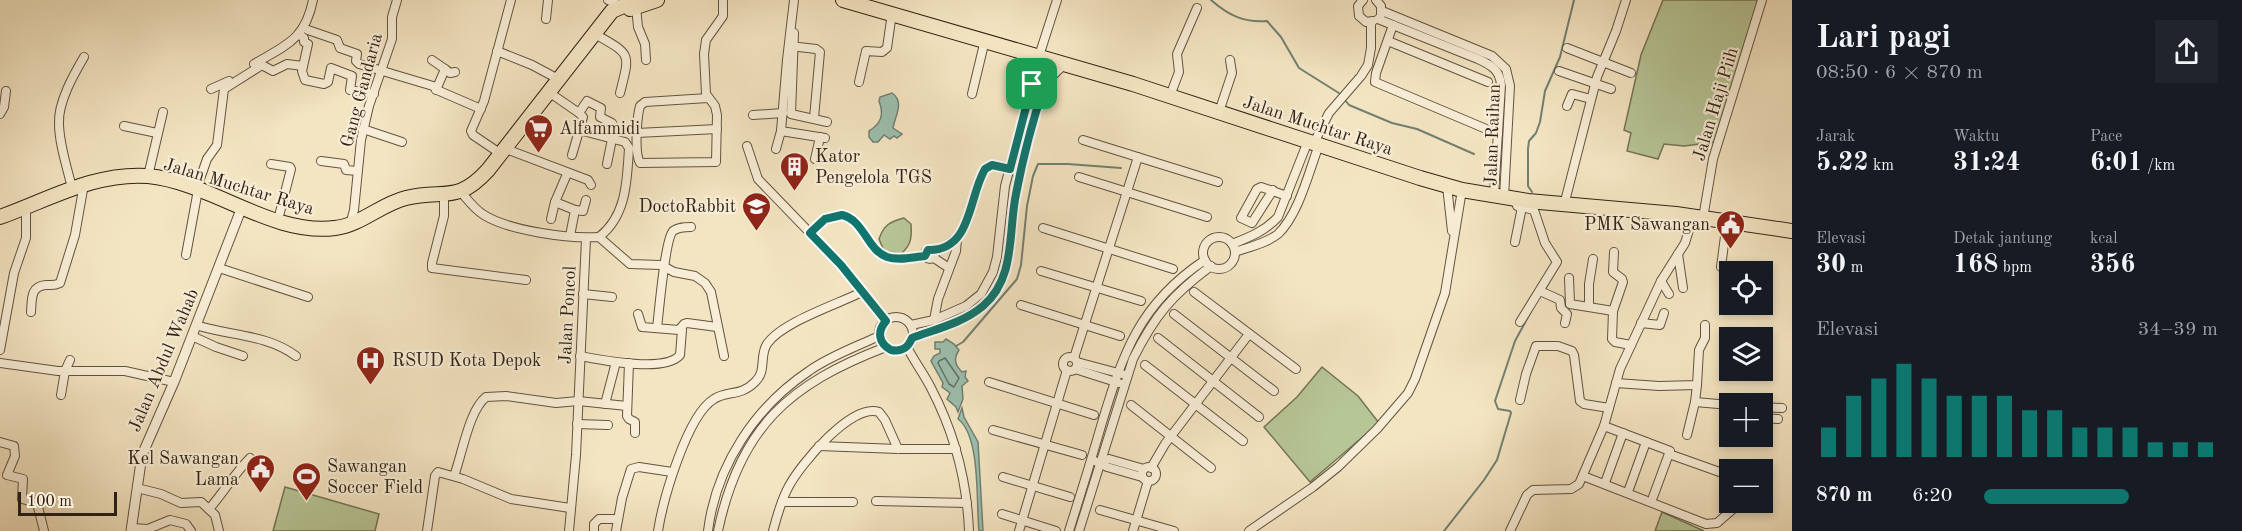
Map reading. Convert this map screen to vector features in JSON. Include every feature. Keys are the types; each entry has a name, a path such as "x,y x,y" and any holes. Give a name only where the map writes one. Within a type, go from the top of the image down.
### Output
{"highway":[{"name":"Jalan Muchtar Raya","path":"0,217 78,186 144,176 175,181 278,220 319,229 350,225 395,201 460,192 480,179 503,152 612,11 657,0"},
{"name":"Jalan Muchtar Raya","path":"843,0 889,9 1039,56 1061,68 1170,96 1447,186 1461,196 1698,217 1792,231"}],"street":[{"name":"Gang Gandaria","path":"350,225 354,210 358,155 363,129 392,39 392,17 397,0"},
{"path":"511,0 481,110 471,133 503,152 588,180 591,184"},
{"path":"546,19 548,0"},
{"path":"608,0 630,6 645,44 646,60"},
{"path":"708,98 645,102 640,106 638,159 640,163 713,163 718,159 717,115 715,106 708,98 704,54 706,44 723,16 723,0"},
{"path":"795,0 791,29 791,114 827,122"},
{"path":"1039,56 1057,0"},
{"path":"1234,248 1269,227 1278,217 1329,113 1368,65 1374,21 1382,11 1376,0"},
{"path":"1563,206 1595,84 1626,0"},
{"name":"Jalan Haji Piih","path":"1583,476 1604,426 1620,369 1661,281 1688,238 1698,217 1713,159 1762,0"},
{"path":"1361,1 1357,11 1359,16 1366,22 1374,21"},
{"path":"314,3 304,34 304,42 308,44 302,71 304,80 324,84 328,82 331,68 352,76 350,90 374,94"},
{"path":"1170,96 1179,72 1178,54 1197,8"},
{"path":"860,82 866,51 882,52 887,48 889,9"},
{"name":"Jalan Raihan","path":"1382,11 1467,50 1498,72 1501,85 1498,134 1513,200"},
{"name":"Jalan Raihan","path":"1374,21 1496,58 1506,69 1510,81 1509,114 1513,200"},
{"path":"1393,25 1375,77 1377,85 1498,134"},
{"path":"600,29 627,56 620,93"},
{"path":"186,255 198,189 207,159 217,145 226,85 304,34 337,40 340,48 357,54 357,63 433,86 436,90 481,110"},
{"path":"972,94 985,40"},
{"path":"1388,41 1488,82"},
{"path":"776,149 781,131 791,46"},
{"path":"791,46 816,49 820,52 814,118"},
{"path":"1568,48 1631,73"},
{"path":"911,325 934,320 966,306 981,294 990,278 997,257 1005,186 1032,84 1028,65 1020,50"},
{"path":"497,51 532,65 560,80"},
{"path":"31,312 35,289 42,285 60,284 75,235 78,186 61,138 59,117 69,84 84,57"},
{"path":"432,60 450,73 455,72"},
{"path":"1219,112 1232,73 1230,60"},
{"path":"212,89 226,85 262,65 273,70 284,64 303,66"},
{"path":"1028,65 1061,68"},
{"path":"912,338 962,320 983,307 996,292 1008,259 1015,197 1027,143 1044,87 1061,68"},
{"path":"436,90 445,69"},
{"path":"1559,71 1611,88"},
{"path":"1032,84 1044,87"},
{"path":"0,114 4,107 6,91"},
{"path":"550,93 583,117 572,155"},
{"path":"1567,106 1572,94 1591,99"},
{"path":"579,113 589,101 601,108 600,118 612,123"},
{"path":"144,176 163,112"},
{"path":"753,115 783,113"},
{"path":"1500,113 1509,114"},
{"path":"1024,115 1034,119"},
{"path":"124,126 157,133"},
{"path":"363,129 402,142"},
{"path":"638,133 717,129"},
{"path":"460,192 479,212 488,217 532,231 586,238 599,237 613,222 623,202 628,145 625,142 579,130"},
{"path":"781,131 822,137 815,159"},
{"path":"607,164 612,139"},
{"path":"1016,140 1027,143"},
{"path":"1083,140 1218,182"},
{"path":"1234,248 1263,242 1277,235 1287,223 1296,208 1314,143"},
{"path":"747,147 758,179 841,265 886,321"},
{"path":"1020,531 1057,403 1073,365 1138,157"},
{"path":"321,161 344,164 346,170 357,171"},
{"path":"271,164 291,169 278,220"},
{"path":"934,320 938,299 956,251 957,239 985,169 992,165 1010,169"},
{"path":"551,219 555,202 567,174"},
{"path":"1078,177 1207,217"},
{"path":"1447,186 1453,238"},
{"path":"1273,190 1252,223 1241,218 1257,189 1262,187 1273,190 1287,196"},
{"path":"440,196 444,216 432,268 526,280"},
{"path":"1448,202 1461,196"},
{"path":"1250,531 1314,487 1338,467 1377,429 1408,393 1445,293 1461,196"},
{"path":"555,202 583,211 586,200"},
{"path":"1515,242 1513,200 1534,210 1545,243 1557,262 1542,292 1520,322"},
{"path":"0,351 3,312 15,267 26,238 26,207"},
{"name":"Jalan Abdul Wahab","path":"132,530 142,455 174,382 242,207"},
{"path":"570,236 575,210"},
{"path":"810,233 825,219 842,215 855,221 884,256 901,259 925,256 928,259 957,239"},
{"path":"1722,261 1727,221"},
{"path":"657,328 663,266 672,232 679,228 691,227"},
{"path":"1043,228 1173,269"},
{"path":"599,237 630,264 663,266 674,272 695,276 705,283 711,292 724,356"},
{"path":"1223,237 1234,248 1233,260 1227,266 1219,268 1208,263 1204,248 1211,239 1223,237"},
{"name":"Jalan Poncol","path":"569,531 576,464 586,238"},
{"path":"1614,252 1613,272 1623,279 1623,282 1613,311 1612,340 1631,345"},
{"path":"934,254 949,268"},
{"path":"1678,254 1683,288"},
{"path":"1588,307 1593,259"},
{"path":"1070,531 1116,377 1135,333 1146,315 1173,284 1208,263"},
{"path":"1079,531 1125,380 1143,338 1168,303 1208,263"},
{"path":"219,268 308,297"},
{"path":"1041,271 1141,301"},
{"path":"1569,278 1569,303 1613,311"},
{"path":"1661,281 1669,294"},
{"path":"658,531 672,472 695,424 711,400 722,395 742,392 759,379 764,350 769,341 803,319 862,292"},
{"path":"1194,292 1296,369"},
{"path":"1542,292 1560,300 1561,308 1567,314 1565,323"},
{"path":"583,294 612,297"},
{"path":"1021,305 1120,336"},
{"path":"1641,323 1660,326 1664,313"},
{"path":"638,314 640,326 682,330"},
{"path":"1174,314 1274,391"},
{"path":"891,318 902,318 911,325 912,338 907,348 896,351 886,347 879,336 880,330 891,318"},
{"path":"580,356 629,363 675,360 680,355 684,324 717,327"},
{"path":"196,325 220,332 251,336 284,348 296,356"},
{"path":"1687,435 1695,402 1699,354 1705,338 1705,325"},
{"path":"1132,531 1146,474 1171,436 1249,334"},
{"path":"192,336 243,356"},
{"path":"708,531 714,498 727,466 740,442 777,396 810,370 879,336"},
{"path":"1158,338 1259,417"},
{"path":"1520,400 1536,346 1558,346 1572,351 1574,355 1580,402 1609,408"},
{"path":"718,531 737,470 751,442 773,415 807,384 845,363 886,347"},
{"path":"907,348 938,402 956,449 967,503 969,531"},
{"path":"61,395 65,371 70,360"},
{"path":"605,404 616,362"},
{"path":"0,363 65,371 125,371 174,382"},
{"path":"629,363 628,418 635,422 635,433"},
{"path":"1073,365 1125,380"},
{"path":"1145,365 1243,441"},
{"path":"989,382 1094,415"},
{"path":"1616,383 1659,386 1697,385"},
{"path":"454,476 471,421 479,404 486,397 506,396 564,404 579,401 627,406"},
{"path":"1695,402 1719,404"},
{"path":"1131,405 1211,468"},
{"path":"1773,408 1782,408"},
{"path":"773,531 790,483 819,446 852,419 867,410 873,410 882,415 898,449"},
{"path":"1773,419 1778,419"},
{"path":"578,424 608,425"},
{"path":"1604,426 1670,451 1653,497"},
{"path":"993,430 1082,455"},
{"path":"1606,480 1623,434"},
{"path":"0,442 14,446 15,456 7,475 23,479 22,499 37,503 44,531"},
{"path":"1629,489 1646,442"},
{"path":"819,446 956,449"},
{"path":"1669,454 1719,473"},
{"path":"210,509 235,474 250,458"},
{"path":"1091,460 1107,467 1146,474"},
{"path":"616,531 631,469 639,467 672,472"},
{"path":"427,531 435,474 440,472 511,499 570,508"},
{"path":"1510,531 1527,495 1533,490 1575,489 1583,476 1706,524 1717,523 1728,513"},
{"path":"1003,477 1070,497"},
{"path":"137,488 185,503 201,502 215,515 219,531"},
{"path":"876,501 967,503"},
{"path":"782,502 853,502"},
{"path":"1100,510 1174,531"},
{"path":"1002,514 1056,531"},
{"path":"594,531 594,524 598,519 618,519"},
{"path":"132,530 148,529 170,520 186,524 191,531"}],"shaded area":[{"path":"1663,0 1760,0 1716,142 1684,146 1664,144 1658,159 1627,151 1631,133 1624,130 1641,55"},
{"path":"904,218 911,224 909,244 901,254 884,251 879,239 883,230 891,223"},
{"path":"1322,367 1358,396 1379,423 1310,482 1264,427 1297,397"},
{"name":"Sawangan Soccer Field","path":"285,487 379,514 375,531 273,531"},
{"path":"1662,512 1704,531 1655,531"}],"water":[{"path":"892,93 899,105 893,128 902,134 890,139 884,135 878,142 873,142 869,137 869,131 877,125 881,118 880,97"},
{"path":"946,339 959,350 956,364 962,372 966,371 965,377 968,381 962,386 963,399 958,412 947,399 950,393 942,387 943,383 931,361 940,353 940,349 935,349 935,342 943,342"},
{"path":"962,408 964,417 978,442 983,531 979,531 976,471 971,440 958,419"}],"waterway":[{"path":"1211,0 1237,17 1251,21 1267,21 1281,37 1299,68 1342,95"},
{"path":"1532,192 1528,186 1529,141 1536,133 1540,122 1545,91 1560,57 1574,0"},
{"path":"1345,100 1349,105 1392,123 1417,129 1474,154"},
{"path":"956,346 963,342 1017,279 1021,265 1027,206 1038,164 1121,168"},
{"path":"1544,291 1561,261 1555,252"},
{"path":"1444,531 1497,460 1511,413 1498,409 1495,401 1515,341 1533,308"}],"place":[{"name":"Alfammidi","path":"538,154"},
{"name":"Kator Pengelola TGS","path":"794,192"},
{"name":"DoctoRabbit","path":"757,232"},
{"name":"PMK Sawangan","path":"1731,250"},
{"name":"RSUD Kota Depok","path":"371,386"},
{"name":"Kel Sawangan Lama","path":"260,494"},
{"name":"Sawangan Soccer Field","path":"306,502"}],"route":[{"path":"1032,84 1044,87 1017,186 1008,259 996,292 983,307 953,324 912,338 907,348 891,350 881,342 879,336 882,325 886,321 841,265 810,233 825,219 847,216 855,221 881,253 887,257 901,259 925,256 928,250 942,249 954,242 962,232 985,169 988,166 998,165 1010,169 1017,133 1032,84"}]}
